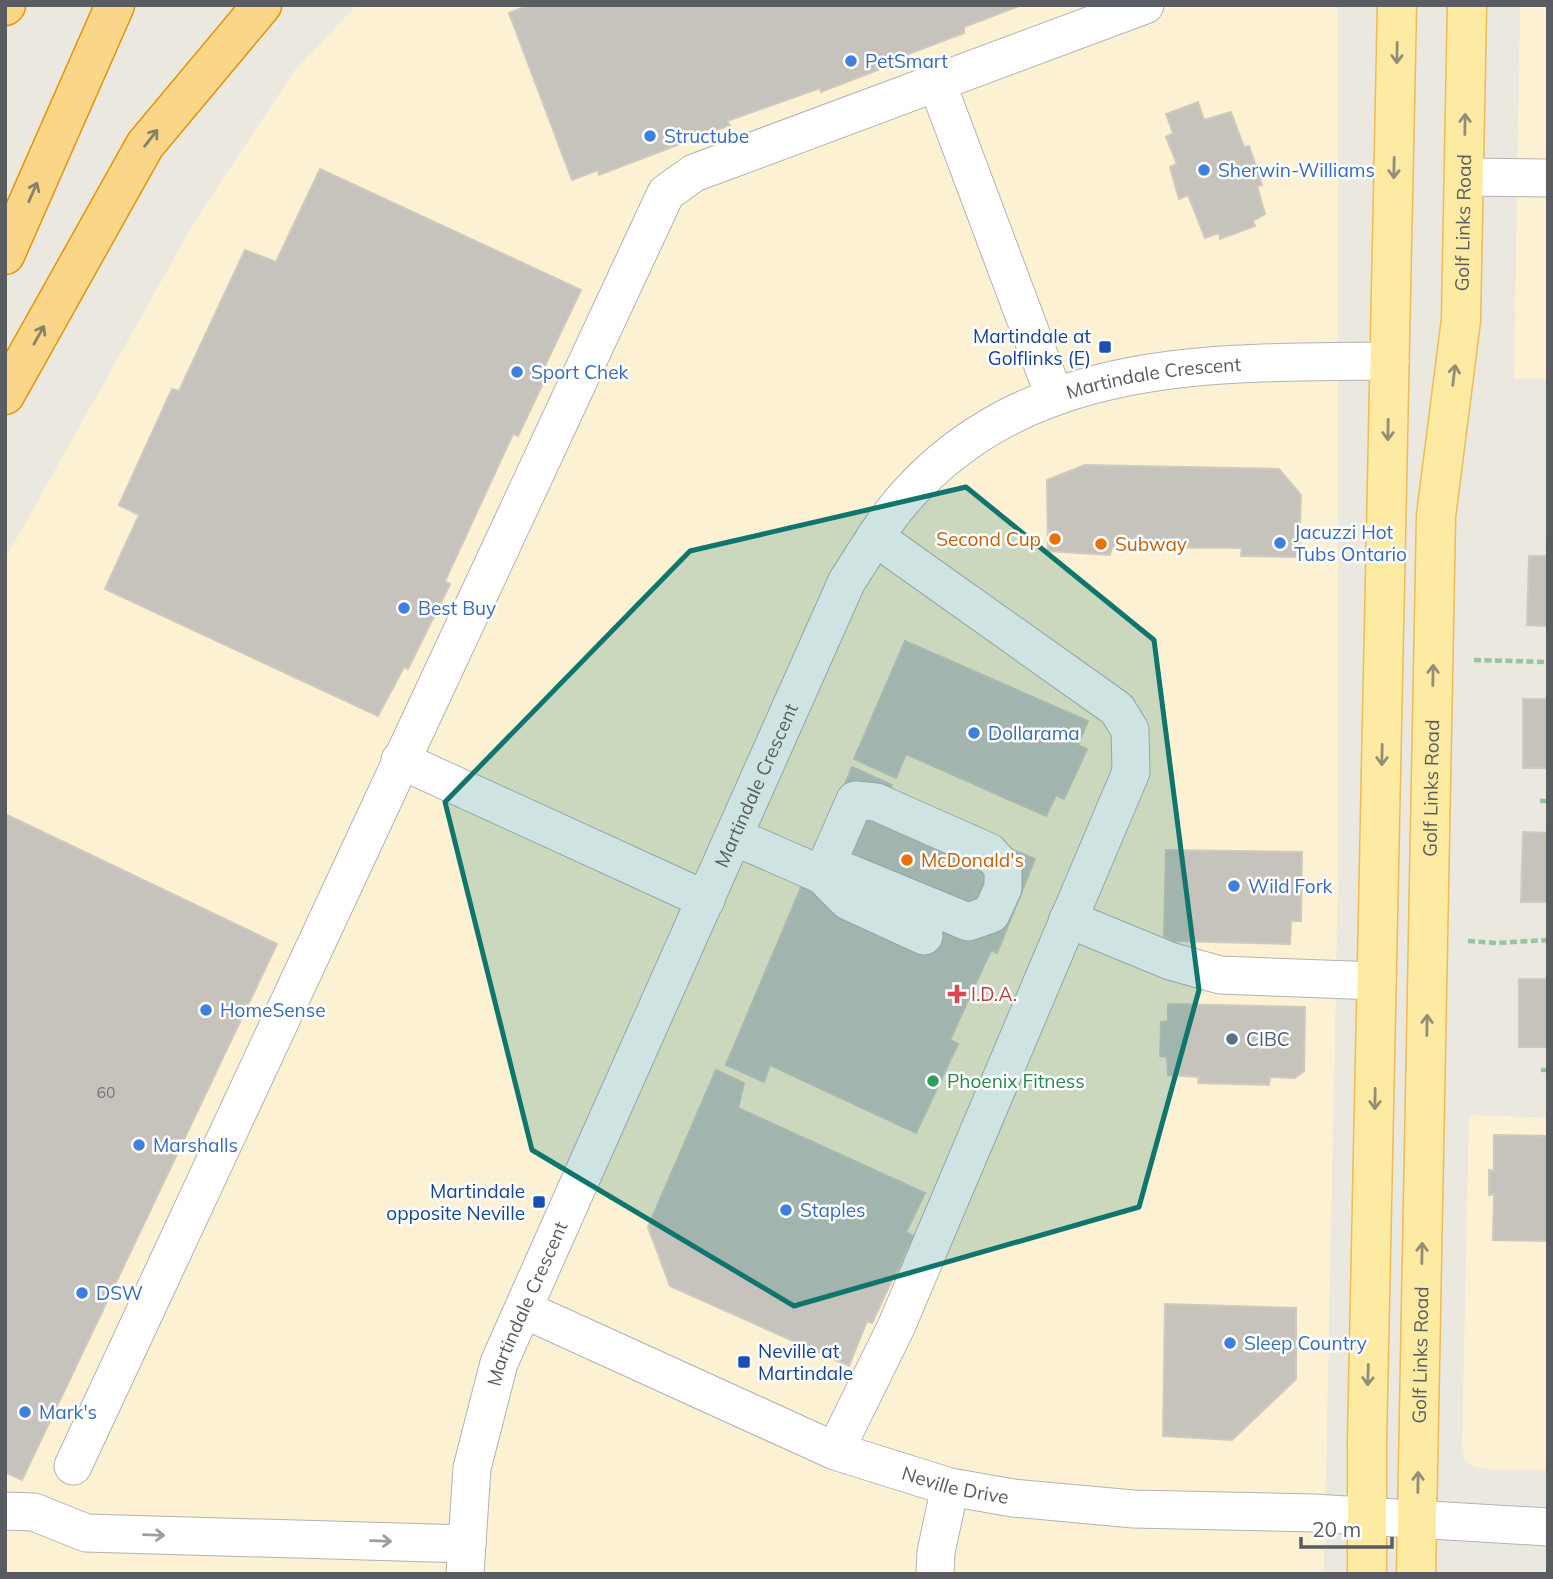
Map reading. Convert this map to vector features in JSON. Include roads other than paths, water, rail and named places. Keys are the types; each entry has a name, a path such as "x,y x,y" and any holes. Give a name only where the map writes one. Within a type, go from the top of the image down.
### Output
{"highway":[{"path":"5,255 115,5"},
{"path":"5,395 145,145 262,5"}],"main road":[{"path":"1367,1574 1397,5"},
{"name":"Golf Links Road","path":"1416,1574 1436,516 1461,320 1467,5"}],"street":[{"path":"73,1466 666,193 695,173 1145,5"},
{"path":"937,83 1054,395"},
{"path":"1464,177 1548,178"},
{"name":"Martindale Crescent","path":"466,1559 475,1455 499,1363 525,1310 847,581 907,495 941,462 999,422 1054,395 1112,378 1188,366 1390,361"},
{"path":"835,1451 896,1327 1131,772 1130,730 1117,709 876,537"},
{"path":"400,760 706,900"},
{"path":"855,800 876,802 989,852 1003,867 1003,888 991,914 968,922 849,873 822,875 855,800"},
{"path":"734,836 822,875 848,901 924,936"},
{"path":"1068,919 1170,961 1220,975 1377,981"},
{"name":"Neville Drive","path":"525,1310 835,1451 950,1487 1013,1498 1133,1509 1367,1517 1548,1527"},
{"path":"935,1574 936,1552 950,1487"},
{"path":"5,1511 34,1512 86,1533 466,1559"}],"place":[{"name":"PetSmart","path":"851,61"},
{"name":"Structube","path":"650,136"},
{"name":"Sherwin-Williams","path":"1204,170"},
{"name":"Martindale at Golflinks (E)","path":"1105,347"},
{"name":"Sport Chek","path":"517,372"},
{"name":"Second Cup","path":"1055,539"},
{"name":"Jacuzzi Hot Tubs Ontario","path":"1280,543"},
{"name":"Subway","path":"1101,544"},
{"name":"Best Buy","path":"404,608"},
{"name":"Dollarama","path":"974,733"},
{"name":"McDonald's","path":"907,860"},
{"name":"Wild Fork","path":"1234,886"},
{"name":"I.D.A.","path":"957,994"},
{"name":"HomeSense","path":"206,1010"},
{"name":"CIBC","path":"1232,1039"},
{"name":"Phoenix Fitness","path":"933,1081"},
{"name":"Marshalls","path":"139,1145"},
{"name":"Martindale opposite Neville","path":"539,1202"},
{"name":"Staples","path":"786,1210"},
{"name":"DSW","path":"82,1293"},
{"name":"Sleep Country","path":"1230,1343"},
{"name":"Neville at Martindale","path":"744,1362"},
{"name":"Mark's","path":"25,1412"}]}
